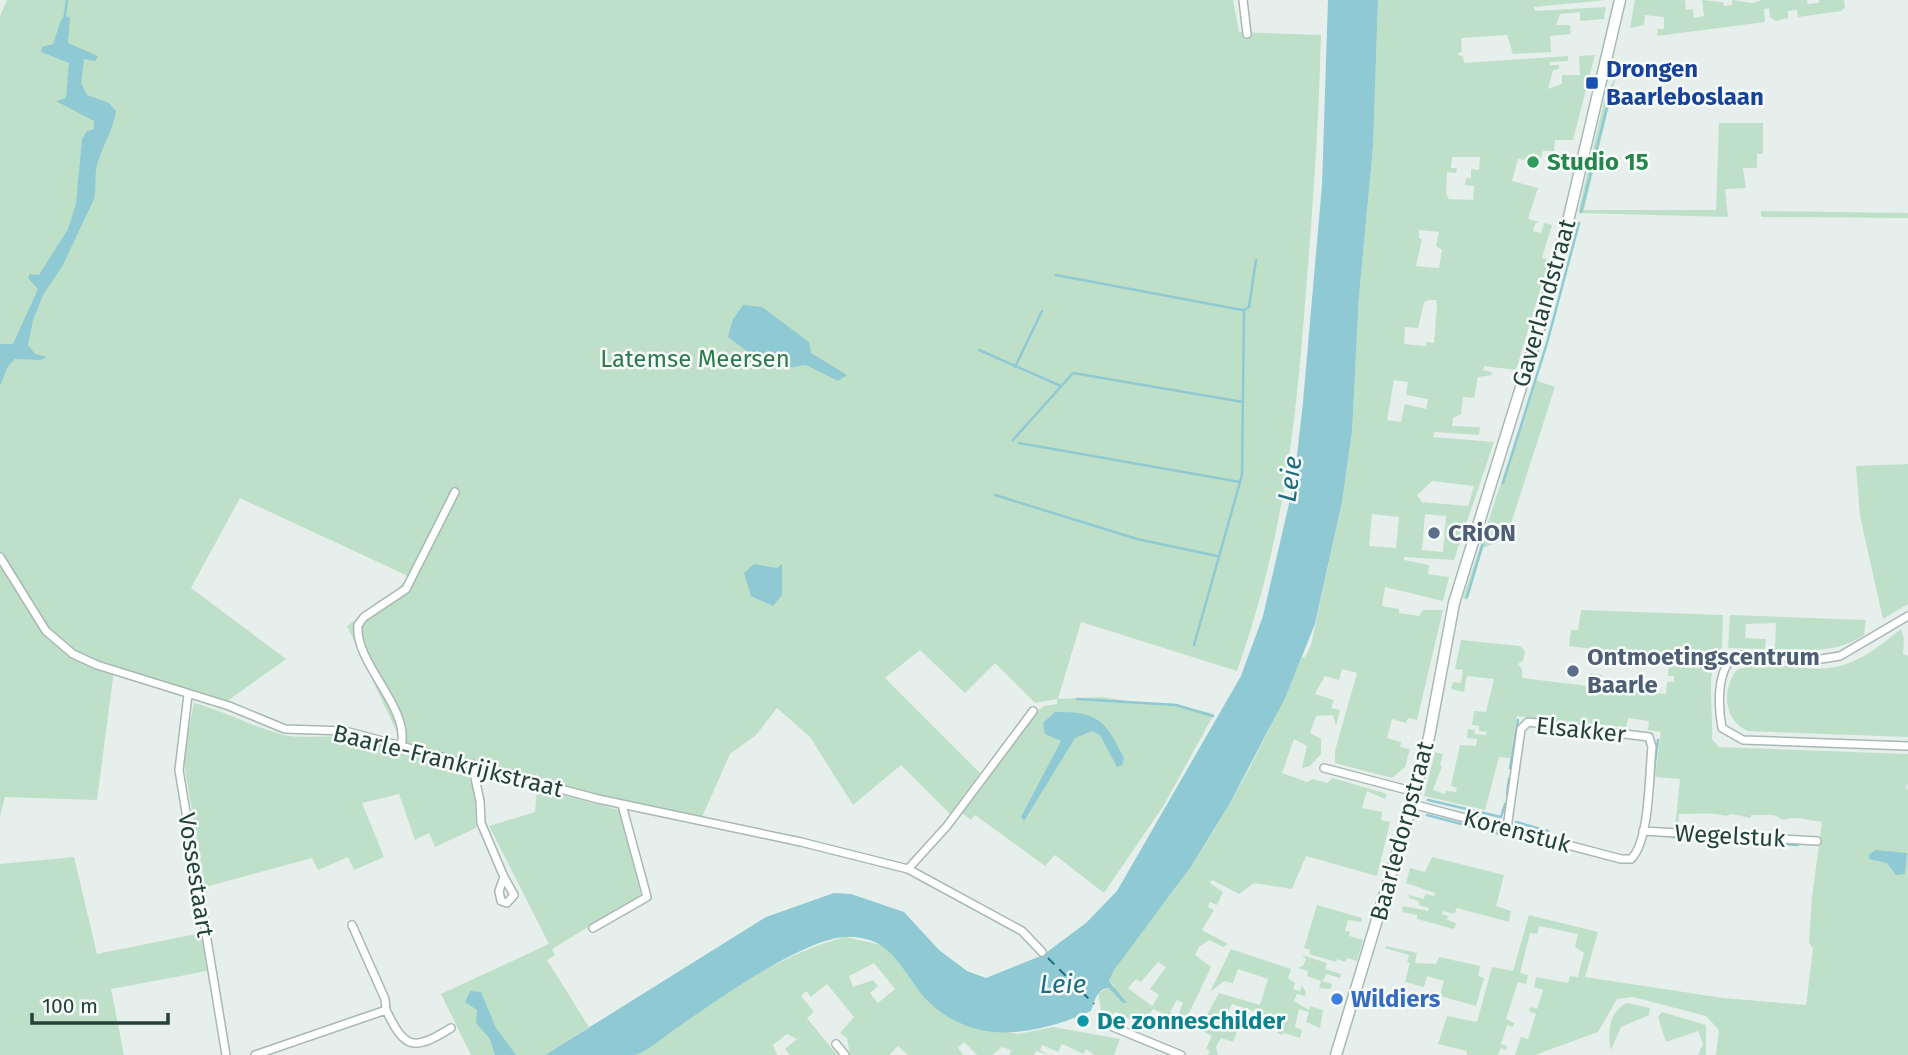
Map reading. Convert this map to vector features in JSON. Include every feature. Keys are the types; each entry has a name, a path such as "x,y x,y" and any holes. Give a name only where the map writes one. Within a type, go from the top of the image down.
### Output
{"main road":[{"name":"Gaverlandstraat","path":"1454,603 1556,265 1620,0"},
{"name":"Baarledorpstraat","path":"1336,1055 1412,804 1454,603"}],"street":[{"path":"1243,0 1247,34"},
{"path":"401,746 402,728 360,642 358,625 364,617 406,589 455,492"},
{"name":"Baarle-Frankrijkstraat","path":"0,557 39,622 63,647 97,665 229,706 285,729 345,732 622,805 801,842 908,869 1022,931 1042,952"},
{"path":"1908,616 1840,656 1821,659 1736,655 1722,671 1720,719 1722,728 1743,740 1908,746"},
{"name":"Vossestaart","path":"188,695 179,770 226,1055"},
{"path":"908,869 947,826 1033,711"},
{"name":"Elsakker","path":"1507,828 1521,729 1528,722 1649,737 1652,747 1643,831 1637,853 1631,859 1621,859"},
{"path":"472,764 480,801 481,824 505,877"},
{"path":"1324,768 1415,792"},
{"name":"Korenstuk","path":"1412,804 1621,859"},
{"path":"593,928 646,897 622,805"},
{"name":"Wegelstuk","path":"1643,831 1817,841"},
{"path":"352,925 398,1035 407,1040 428,1042 451,1028"},
{"path":"255,1055 386,1010"},
{"path":"1103,1018 1114,1027 1181,1055"},
{"path":"836,1044 845,1055"}],"green space":[{"name":"Latemse Meersen","path":"7,0 1233,0 1239,32 1321,35 1311,226 1292,436 1266,576 1237,671 1081,622 1058,699 1102,697 1144,704 1176,704 1214,714 1164,805 1104,893 1055,855 1045,866 975,815 971,820 962,813 1033,714 1044,706 1057,704 1057,699 1035,703 995,663 965,693 920,650 885,678 980,773 950,814 901,765 853,805 810,737 777,708 756,735 730,754 702,817 622,802 402,743 347,626 397,591 408,576 240,498 191,588 286,659 229,700 229,706 114,671 97,800 5,797 0,816 0,16"},
{"path":"1378,0 1607,0 1534,7 1535,11 1606,7 1604,19 1580,21 1580,12 1560,14 1556,25 1570,25 1571,34 1550,36 1551,52 1513,54 1507,35 1461,38 1462,51 1457,54 1463,57 1464,63 1568,56 1568,61 1550,62 1550,65 1559,65 1559,69 1553,70 1548,89 1562,84 1562,75 1580,75 1579,56 1595,55 1573,140 1555,140 1554,151 1543,151 1540,161 1518,159 1512,181 1538,188 1528,219 1539,222 1535,224 1533,231 1541,233 1544,223 1552,225 1542,258 1549,260 1516,370 1484,366 1483,370 1491,372 1492,375 1478,377 1474,398 1463,397 1461,414 1453,418 1452,426 1480,427 1479,435 1435,432 1433,437 1494,442 1454,560 1404,557 1404,560 1429,565 1428,574 1449,577 1443,601 1385,587 1382,606 1399,609 1399,613 1419,616 1423,610 1443,610 1417,720 1408,718 1406,723 1392,719 1387,738 1401,742 1400,747 1410,749 1405,767 1392,778 1335,763 1335,751 1357,673 1342,669 1339,680 1325,676 1315,694 1334,700 1331,708 1340,710 1336,726 1333,715 1316,716 1310,733 1321,739 1321,754 1310,766 1302,768 1307,746 1294,739 1282,773 1307,782 1313,779 1327,783 1333,778 1387,794 1385,799 1367,791 1362,808 1382,812 1381,820 1390,822 1377,876 1306,856 1292,889 1254,883 1239,894 1212,880 1210,883 1223,892 1217,905 1210,902 1208,907 1214,910 1202,930 1228,944 1223,947 1209,940 1199,947 1195,955 1211,967 1182,1028 1174,1026 1183,1003 1177,1000 1170,1012 1175,1014 1173,1018 1153,1009 1142,1025 1115,1012 1109,1018 1101,1010 1098,993 1109,988 1116,994 1114,985 1109,981 1114,970 1182,879 1223,816 1265,738 1302,657 1305,657 1311,645 1342,502 1352,432 1359,296 1373,147","holes":["1452,157 1480,157 1479,170 1471,169 1471,178 1466,178 1465,185 1474,186 1473,200 1449,199 1446,193 1447,172 1456,173 1457,168 1451,168","1419,230 1439,232 1436,246 1442,250 1439,268 1416,266 1422,239 1419,238","1436,300 1434,343 1426,342 1426,346 1404,344 1405,327 1418,328 1424,302","1394,380 1408,382 1406,395 1428,399 1426,409 1405,404 1401,422 1387,420","1432,481 1474,486 1468,506 1422,502 1417,495","1372,514 1399,517 1396,548 1369,546","1425,514 1446,516 1443,552 1422,550","1158,962 1166,967 1150,989 1159,995 1152,1006 1128,988 1136,979 1141,982"]},
{"path":"1635,0 1685,0 1686,10 1693,9 1694,18 1704,16 1702,0 1723,2 1724,6 1732,5 1732,0 1752,3 1762,0 1807,0 1808,4 1819,3 1819,0 1844,0 1845,8 1841,11 1798,17 1797,10 1788,11 1788,18 1776,21 1770,17 1769,8 1764,9 1765,22 1657,36 1658,29 1664,29 1664,17 1645,15 1644,25 1630,28"},
{"path":"1616,77 1584,210 1716,210 1719,123 1763,123 1763,154 1757,154 1757,168 1743,168 1746,188 1725,189 1728,217 1578,213 1606,93"},
{"path":"1761,211 1908,213 1908,218 1761,217"},
{"path":"1535,380 1555,387 1506,539 1483,548 1467,600 1463,598"},
{"path":"1908,464 1908,604 1883,619 1860,516 1856,466"},
{"path":"1581,610 1723,615 1722,647 1716,656 1711,678 1712,739 1719,747 1908,754 1908,784 1905,788 1908,789 1908,1055 1716,1055 1719,1030 1706,1016 1633,997 1617,999 1598,1032 1535,1055 1515,1055 1521,1037 1528,1039 1536,1014 1529,1011 1530,1007 1537,1009 1543,990 1534,987 1536,977 1568,983 1570,976 1578,977 1584,953 1575,947 1578,934 1539,926 1537,934 1530,933 1520,973 1528,975 1526,984 1518,982 1506,1019 1514,1023 1513,1027 1507,1025 1501,1044 1507,1046 1506,1050 1501,1048 1498,1055 1467,1055 1467,1051 1438,1044 1447,1016 1477,1022 1492,967 1513,971 1529,915 1598,932 1585,977 1723,998 1806,1005 1813,949 1809,943 1812,897 1822,822 1797,818 1783,820 1774,815 1751,815 1751,818 1731,814 1679,814 1678,825 1682,828 1675,828 1680,779 1655,777 1661,732 1648,730 1649,721 1628,718 1626,727 1517,716 1510,758 1499,757 1485,810 1424,796 1435,752 1443,754 1442,766 1433,790 1445,794 1446,791 1456,792 1457,788 1451,786 1460,745 1476,746 1477,739 1467,738 1468,729 1475,730 1474,734 1486,735 1487,732 1479,731 1479,726 1472,725 1474,711 1486,712 1494,679 1467,676 1464,692 1451,689 1453,682 1461,683 1463,670 1455,669 1461,640 1520,646 1525,651 1523,661 1518,664 1522,669 1522,678 1588,686 1590,673 1602,675 1600,687 1666,694 1667,682 1674,682 1674,676 1668,676 1669,659 1569,646 1571,630 1578,630"},
{"path":"1730,615 1866,620 1864,635 1832,648 1775,649 1776,623 1746,624 1745,638 1766,639 1765,649 1728,648"},
{"path":"1901,629 1904,638 1903,654 1908,656 1908,737 1748,731 1734,720 1727,695 1737,670 1759,665 1818,669 1839,666 1868,654"},
{"path":"194,703 280,734 360,741 466,767 475,796 476,828 435,847 429,833 415,840 399,794 362,803 384,857 354,870 348,857 318,870 312,858 205,887 183,758"},
{"path":"537,788 619,810 641,895 552,949 555,955 547,960 589,1027 545,1055 471,1055 441,994 549,944 489,826 535,812"},
{"path":"74,857 97,954 201,933 207,971 111,989 124,1055 0,1055 0,864"},
{"path":"1432,857 1504,875 1496,906 1511,911 1509,922 1457,908 1454,914 1443,911 1442,914 1448,916 1447,920 1456,923 1454,929 1402,912 1403,906 1428,911 1429,908 1419,905 1419,901 1409,898 1409,895 1424,899 1425,894 1434,896 1435,893 1406,883 1410,868 1425,872"},
{"path":"1317,905 1362,918 1361,922 1348,920 1345,931 1350,932 1349,936 1363,940 1357,961 1347,958 1345,962 1337,959 1336,962 1309,954 1310,950 1304,948"},
{"path":"846,937 881,945 897,957 914,984 960,1024 1018,1034 1053,1027 1120,1039 1114,1055 1095,1055 1086,1049 1084,1054 1062,1044 1058,1052 1042,1045 1040,1050 1050,1055 1036,1051 1034,1055 1010,1055 1011,1050 1002,1047 992,1055 977,1055 964,1042 958,1048 963,1055 908,1055 898,1046 889,1055 850,1055 847,1038 840,1033 854,1017 827,984 811,997 806,991 801,996 814,1012 807,1018 837,1055 790,1055 785,1049 797,1039 787,1034 773,1045 777,1055 635,1055 736,987 790,957","holes":["874,963 895,989 878,1003 870,993 878,986 873,980 853,987 849,976"]},
{"path":"1386,946 1417,953 1415,963 1436,964 1439,957 1480,966 1478,976 1484,978 1476,1006 1440,996 1444,981 1427,976 1424,987 1405,982 1410,963 1407,962 1409,955 1385,948"},
{"path":"1231,949 1291,969 1288,978 1295,983 1293,989 1300,991 1302,985 1306,993 1305,996 1297,994 1294,1001 1309,1010 1310,1006 1323,1010 1320,1028 1306,1022 1309,1012 1299,1009 1295,1027 1302,1030 1300,1038 1284,1033 1282,1035 1277,1033 1280,1020 1232,1004 1223,1024 1238,1029 1233,1042 1221,1038 1216,1047 1218,1055 1208,1055 1210,1051 1206,1049 1212,1036 1199,1029 1219,993 1260,1005 1268,979 1238,969 1233,983 1224,981 1210,992"},
{"path":"1302,955 1327,963 1325,969 1341,974 1340,978 1327,974 1322,981 1332,984 1331,989 1319,988 1321,981 1307,976 1308,971 1298,968 1303,966 1306,959"},
{"path":"1627,1003 1650,1008 1649,1015 1621,1027 1611,1050 1609,1037 1613,1017 1616,1011"},
{"path":"1662,1012 1706,1025 1706,1055 1698,1055 1703,1044 1698,1031 1666,1042 1658,1017"}],"water":[{"name":"Leie","path":"1328,0 1378,0 1373,147 1359,296 1352,432 1342,502 1315,624 1285,698 1229,805 1190,868 1114,970 1109,981 1127,1003 1123,1003 1109,988 1097,996 1091,1011 1071,1019 1029,1030 987,1031 947,1017 929,1002 887,950 863,938 846,937 806,948 783,960 635,1055 545,1055 766,917 834,893 851,894 904,912 939,950 967,971 986,978 1043,955 1086,923 1117,891 1241,676 1263,616 1294,482 1303,402 1322,185"},
{"path":"66,16 70,18 68,43 98,56 95,61 84,59 81,83 87,95 109,103 116,111 97,165 94,199 62,267 44,293 33,320 28,345 35,354 47,357 41,360 15,359 8,366 0,386 0,344 13,344 38,289 28,278 30,274 39,275 68,229 76,204 82,139 87,131 94,129 94,121 56,101 66,98 69,63 41,52 42,47 53,44 61,20"},
{"path":"743,305 762,307 809,342 811,353 847,375 838,381 806,365 781,369 768,367 728,337 733,319"},
{"path":"754,564 777,568 782,564 782,595 773,606 751,596 744,573"},
{"path":"1055,712 1082,714 1099,721 1112,735 1124,758 1122,765 1117,767 1100,735 1092,731 1075,738 1024,821 1021,817 1061,741 1045,734 1043,723"},
{"path":"1875,850 1907,853 1905,874 1896,875 1887,863 1869,859 1869,855"},
{"path":"470,991 481,992 496,1028 516,1055 495,1055 490,1039 476,1023 477,1010 465,1002"}],"waterway":[{"path":"64,21 67,0"},
{"path":"1581,212 1612,87"},
{"path":"1503,483 1547,343 1579,223"},
{"path":"1194,645 1242,475 1244,310 1249,307 1256,260"},
{"path":"1056,275 1242,310"},
{"path":"1015,367 1042,311"},
{"path":"979,350 1061,386"},
{"path":"1013,440 1073,373 1243,402"},
{"path":"1019,443 1240,482"},
{"path":"995,495 1137,539 1217,556"},
{"path":"1467,597 1488,526"},
{"path":"1077,699 1176,705 1213,716"},
{"path":"1510,768 1518,720"},
{"path":"1653,778 1658,740"},
{"path":"1507,794 1509,779"},
{"path":"1428,800 1501,817 1505,804"},
{"path":"1427,815 1530,842"},
{"path":"1516,822 1548,831"},
{"path":"1672,837 1798,845"}],"ferry route":[{"path":"1048,958 1094,1004"}],"place":[{"name":"Drongen Baarleboslaan","path":"1592,83"},
{"name":"Studio 15","path":"1533,162"},
{"name":"CRiON","path":"1434,533"},
{"name":"Ontmoetingscentrum Baarle","path":"1573,671"},
{"name":"Wildiers","path":"1337,999"},
{"name":"De zonneschilder","path":"1083,1021"}]}
